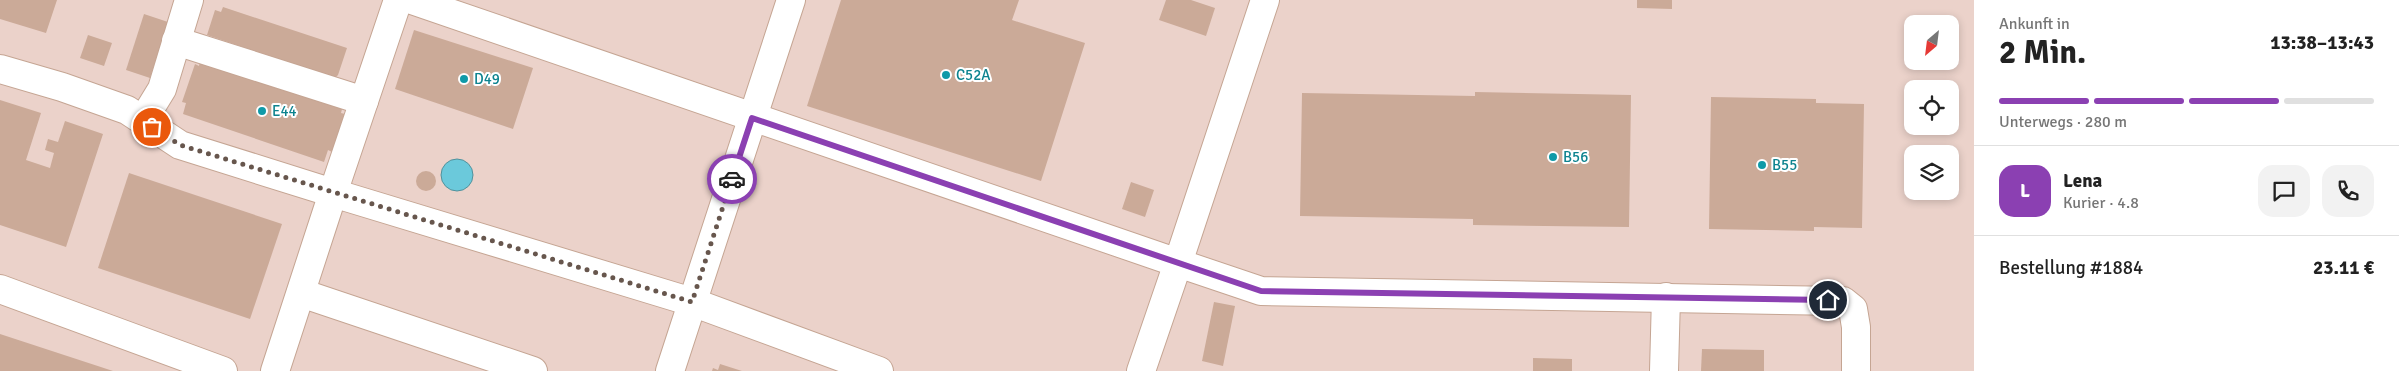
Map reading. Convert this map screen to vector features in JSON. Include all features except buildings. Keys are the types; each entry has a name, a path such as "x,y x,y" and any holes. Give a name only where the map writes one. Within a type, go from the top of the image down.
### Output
{"lane":[{"path":"143,120 162,89 189,0"},
{"path":"275,371 398,0"},
{"path":"412,0 1261,291 1843,301 1853,309 1856,327 1856,371"},
{"path":"670,371 791,0"},
{"path":"1141,371 1265,0"},
{"path":"176,42 364,101"},
{"path":"0,69 99,99 127,110 160,134 180,145 692,302 879,371"},
{"path":"0,289 224,371"},
{"path":"301,292 533,371"},
{"path":"1664,371 1666,297"}],"shaded area":[{"path":"0,0 1974,0 1974,371 0,371"}],"water":[{"path":"457,159 469,163 473,175 469,187 457,191 445,187 441,175 445,163"}],"way so far":[{"path":"152,127 160,134 180,145 692,302 732,179"}],"place":[{"name":"C52A","path":"946,75"},
{"name":"D49","path":"464,79"},
{"name":"E44","path":"262,111"},
{"name":"B56","path":"1553,157"},
{"name":"B55","path":"1762,165"}],"route":[{"path":"732,179 752,118 1261,291 1828,300"}]}
